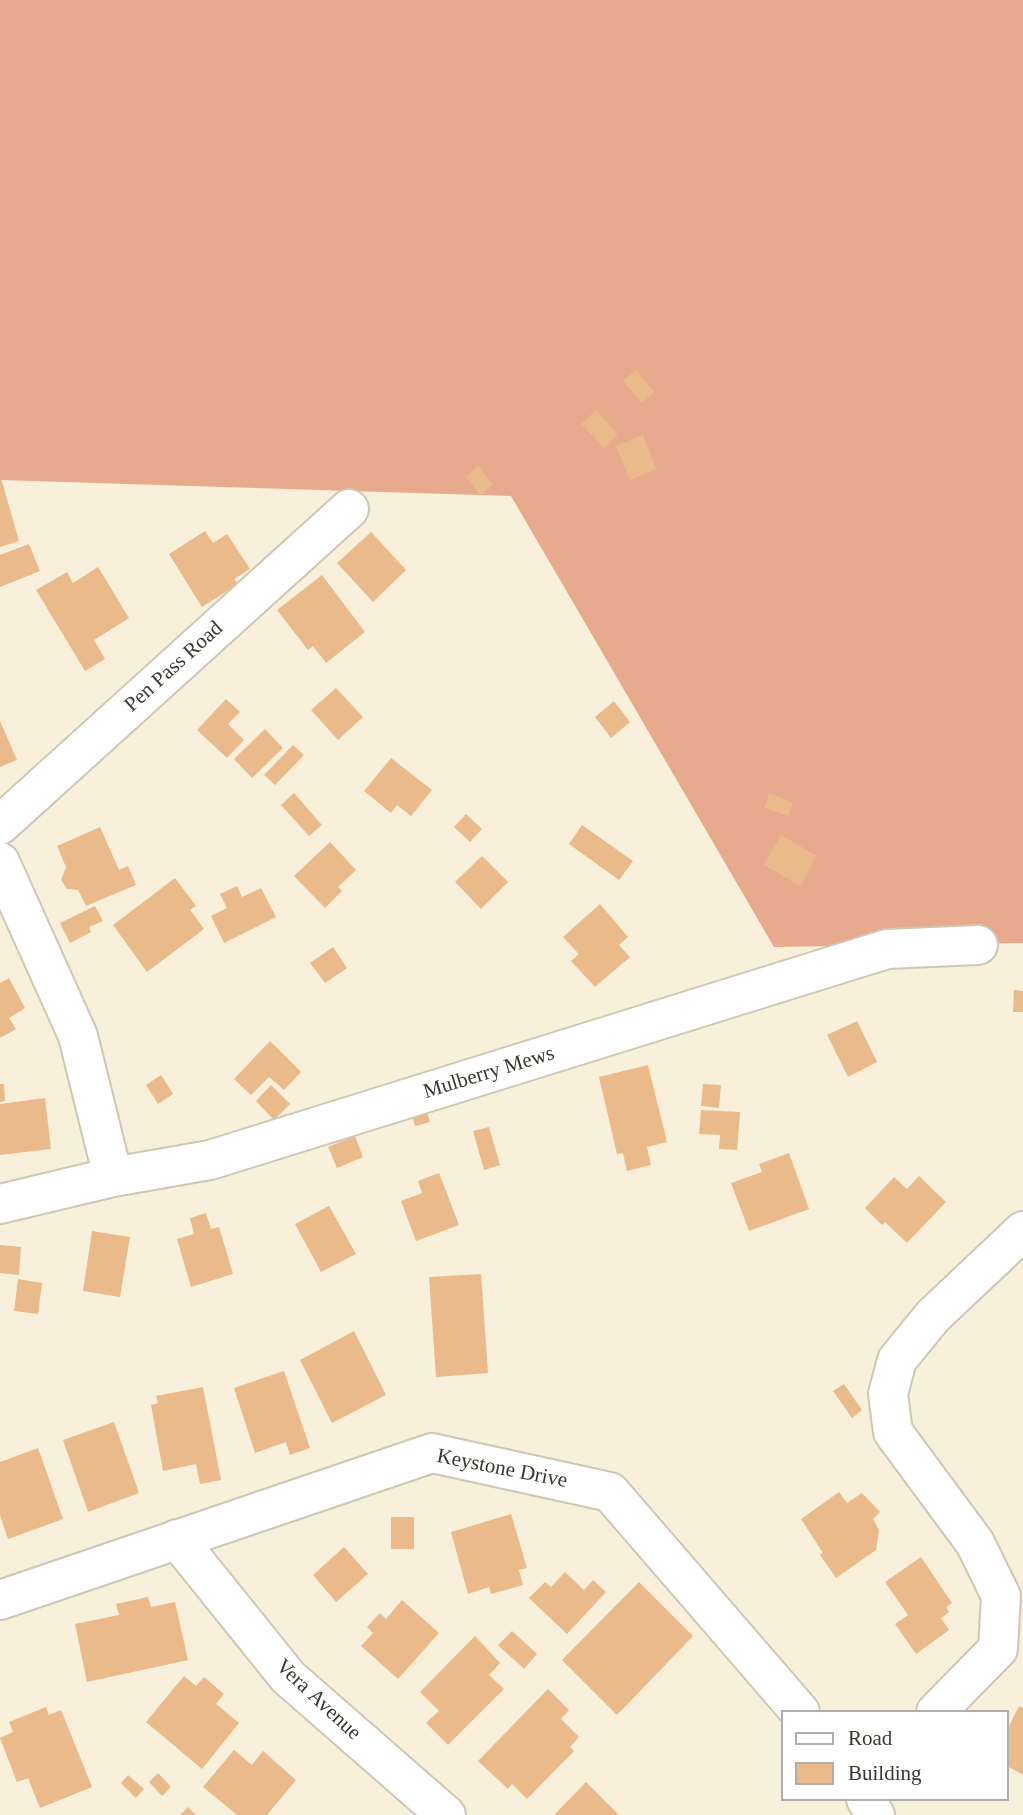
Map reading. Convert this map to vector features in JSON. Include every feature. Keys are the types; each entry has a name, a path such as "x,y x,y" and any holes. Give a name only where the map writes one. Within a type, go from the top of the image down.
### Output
{"street":[{"name":"Pen Pass Road","path":"0,825 349,509"},
{"path":"0,862 78,1036 113,1177"},
{"name":"Mulberry Mews","path":"0,1204 113,1177 210,1160 887,948 978,945"},
{"path":"938,1710 999,1649 1001,1596 975,1543 893,1432 888,1394 897,1360 933,1316 1023,1231"},
{"name":"Keystone Drive","path":"0,1600 432,1452 610,1492 798,1710"},
{"name":"Vera Avenue","path":"177,1539 288,1677 446,1815"}],"shaded area":[{"path":"0,0 1023,0 1023,943 774,947 511,496 0,480"}],"building":[{"path":"636,370 654,392 642,403 623,381"},
{"path":"596,410 618,435 604,448 581,424"},
{"path":"643,435 656,469 630,480 616,446"},
{"path":"478,466 493,485 480,495 466,477"},
{"path":"0,479 19,541 0,547"},
{"path":"205,531 213,543 227,534 250,569 234,579 238,584 202,607 169,554"},
{"path":"371,532 406,570 373,602 337,563"},
{"path":"29,544 40,571 0,587 0,555"},
{"path":"98,567 129,618 94,640 105,659 85,671 36,590 67,572 73,583"},
{"path":"322,575 365,632 326,663 313,646 308,650 277,610"},
{"path":"336,688 363,717 338,740 311,710"},
{"path":"226,699 240,712 228,724 244,740 227,758 197,730"},
{"path":"614,701 630,722 611,738 595,717"},
{"path":"0,721 17,760 0,767"},
{"path":"265,729 283,748 252,778 234,759"},
{"path":"293,745 304,755 275,785 264,775"},
{"path":"391,758 432,790 411,816 397,805 391,813 364,791"},
{"path":"294,793 322,825 309,836 281,805"},
{"path":"769,794 793,802 789,816 764,808"},
{"path":"466,814 482,829 470,842 454,827"},
{"path":"582,825 633,861 619,880 569,844"},
{"path":"100,827 119,870 128,866 136,885 86,906 78,890 67,889 61,880 66,867 57,846"},
{"path":"781,835 817,856 800,886 764,865"},
{"path":"330,842 356,870 338,887 342,891 325,908 294,876"},
{"path":"482,856 508,882 481,909 455,882"},
{"path":"175,878 196,906 190,910 204,929 147,972 113,925"},
{"path":"237,886 242,897 261,888 276,917 224,943 211,916 227,908 220,894"},
{"path":"600,904 628,937 619,945 630,957 595,987 571,961 579,954 563,937"},
{"path":"95,906 103,921 89,927 91,932 70,943 60,923"},
{"path":"333,947 347,968 325,983 310,963"},
{"path":"9,978 25,1008 9,1018 16,1029 0,1038 0,983"},
{"path":"1014,990 1023,991 1023,1012 1013,1012"},
{"path":"857,1021 877,1062 848,1077 827,1035"},
{"path":"270,1041 301,1072 284,1090 269,1077 251,1095 234,1079"},
{"path":"648,1065 667,1142 647,1147 651,1165 627,1171 623,1153 617,1154 599,1077"},
{"path":"161,1075 173,1094 158,1104 146,1085"},
{"path":"0,1084 4,1084 5,1101 0,1102"},
{"path":"703,1084 721,1085 719,1108 701,1106"},
{"path":"271,1085 290,1104 274,1120 256,1101"},
{"path":"45,1098 51,1149 0,1155 0,1104"},
{"path":"425,1105 430,1122 415,1126 410,1109"},
{"path":"701,1110 740,1112 737,1150 719,1149 720,1135 699,1134"},
{"path":"489,1127 500,1165 484,1170 473,1131"},
{"path":"355,1136 363,1157 337,1168 328,1147"},
{"path":"789,1153 809,1209 749,1231 731,1183 762,1172 759,1164"},
{"path":"439,1173 459,1225 416,1241 401,1201 422,1193 418,1181"},
{"path":"919,1176 946,1202 907,1243 885,1222 882,1225 865,1208 894,1177 907,1189"},
{"path":"329,1206 356,1254 321,1272 295,1224"},
{"path":"206,1213 211,1229 219,1227 233,1274 191,1287 177,1239 194,1234 190,1218"},
{"path":"92,1231 130,1237 120,1297 83,1291"},
{"path":"0,1245 21,1247 19,1275 0,1273"},
{"path":"481,1274 488,1373 436,1377 429,1277"},
{"path":"18,1279 42,1283 38,1314 14,1311"},
{"path":"354,1331 386,1395 332,1423 300,1360"},
{"path":"284,1371 310,1448 290,1455 286,1442 255,1453 234,1388"},
{"path":"844,1384 862,1410 852,1418 833,1391"},
{"path":"203,1387 221,1480 200,1484 196,1464 163,1471 151,1405 158,1403 156,1396"},
{"path":"114,1422 139,1493 88,1512 63,1440"},
{"path":"38,1448 63,1519 8,1539 0,1515 0,1462"},
{"path":"839,1492 847,1503 862,1493 880,1512 873,1519 879,1530 876,1550 836,1578 801,1519"},
{"path":"511,1514 527,1568 519,1570 523,1585 491,1594 489,1587 468,1594 451,1532"},
{"path":"391,1517 414,1517 414,1549 391,1549"},
{"path":"344,1547 368,1574 336,1602 313,1575"},
{"path":"921,1557 952,1603 946,1607 949,1612 941,1618 949,1630 916,1654 895,1624 908,1615 885,1582"},
{"path":"565,1572 584,1590 593,1580 606,1592 567,1634 529,1598 545,1582 551,1587"},
{"path":"639,1582 693,1636 617,1715 562,1660"},
{"path":"148,1597 151,1607 175,1602 188,1660 87,1682 75,1624 119,1615 116,1604"},
{"path":"402,1600 439,1633 398,1679 361,1646 373,1633 367,1627 380,1613 386,1619"},
{"path":"512,1631 537,1654 524,1669 498,1645"},
{"path":"475,1636 500,1663 489,1675 504,1689 448,1745 426,1723 439,1711 420,1692"},
{"path":"184,1676 196,1686 204,1677 224,1694 216,1704 239,1723 202,1769 146,1722"},
{"path":"548,1689 569,1710 561,1719 579,1737 570,1747 574,1751 527,1799 512,1784 508,1789 478,1761"},
{"path":"1019,1706 1023,1708 1023,1775 1009,1767 1009,1726"},
{"path":"46,1707 49,1715 61,1710 92,1787 40,1808 28,1778 17,1782 0,1738 13,1732 9,1722"},
{"path":"234,1750 252,1765 263,1751 296,1780 267,1815 237,1815 203,1787"},
{"path":"158,1773 171,1787 162,1796 149,1782"},
{"path":"128,1775 144,1789 136,1798 121,1783"},
{"path":"586,1782 619,1815 554,1815"},
{"path":"188,1807 196,1815 180,1815"}]}
